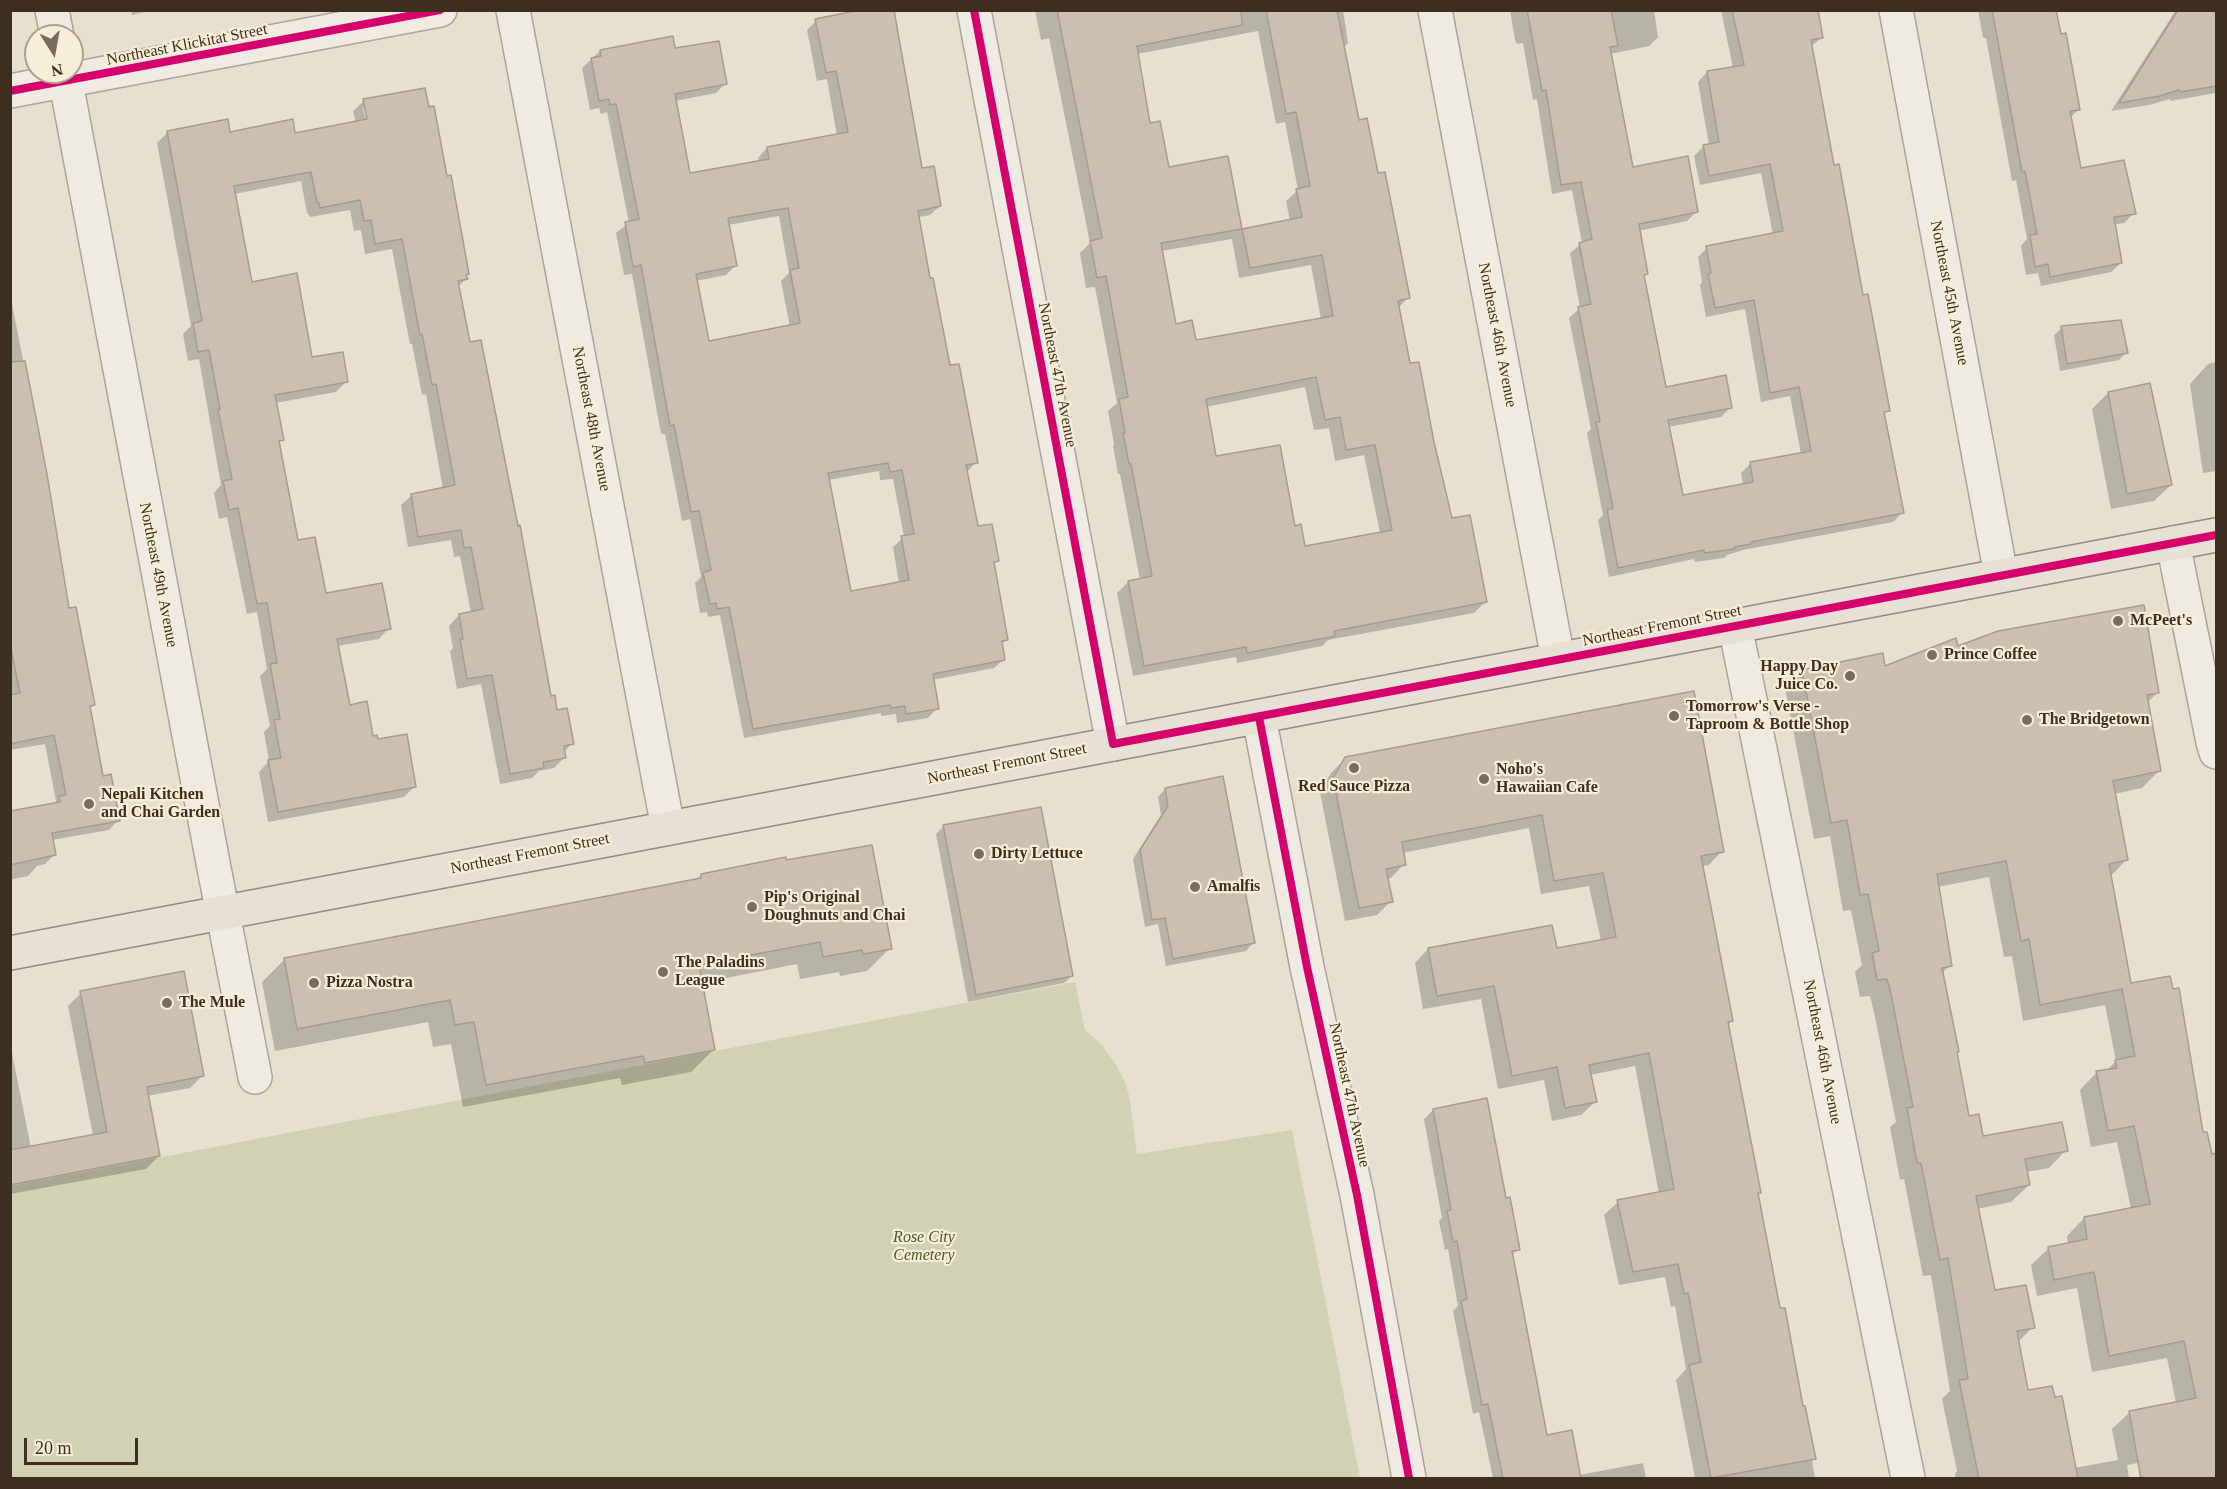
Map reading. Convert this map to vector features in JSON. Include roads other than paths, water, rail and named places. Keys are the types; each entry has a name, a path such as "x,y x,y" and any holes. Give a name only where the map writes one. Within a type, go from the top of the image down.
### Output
{"main road":[{"name":"Northeast Fremont Street","path":"10,954 2217,535"}],"street":[{"name":"Northeast Klickitat Street","path":"84,72 440,10"},
{"name":"Northeast 48th Avenue","path":"513,10 668,828"},
{"name":"Northeast 47th Avenue","path":"974,10 1113,744"},
{"name":"Northeast 46th Avenue","path":"1435,10 1558,659"},
{"name":"Northeast 45th Avenue","path":"1896,10 2001,575"},
{"name":"Northeast Klickitat Street","path":"10,92 37,84"},
{"name":"Northeast 49th Avenue","path":"66,84 255,1077"},
{"path":"2173,543 2212,742 2217,752"},
{"name":"Northeast 46th Avenue","path":"1735,626 1908,1479"},
{"name":"Northeast 47th Avenue","path":"1259,717 1307,967 1357,1195 1409,1479"}],"place":[{"name":"McPeet's","path":"2118,621"},
{"name":"Prince Coffee","path":"1932,655"},
{"name":"Happy Day Juice Co.","path":"1850,676"},
{"name":"Tomorrow's Verse - Taproom & Bottle Shop","path":"1674,716"},
{"name":"The Bridgetown","path":"2027,720"},
{"name":"Red Sauce Pizza","path":"1354,768"},
{"name":"Noho's Hawaiian Cafe","path":"1484,779"},
{"name":"Nepali Kitchen and Chai Garden","path":"89,804"},
{"name":"Dirty Lettuce","path":"979,854"},
{"name":"Amalfis","path":"1195,887"},
{"name":"Pip's Original Doughnuts and Chai","path":"752,907"},
{"name":"The Paladins League","path":"663,972"},
{"name":"Pizza Nostra","path":"314,983"},
{"name":"The Mule","path":"167,1003"}],"park label":[{"name":"Rose City Cemetery","path":"924,1247"}]}
